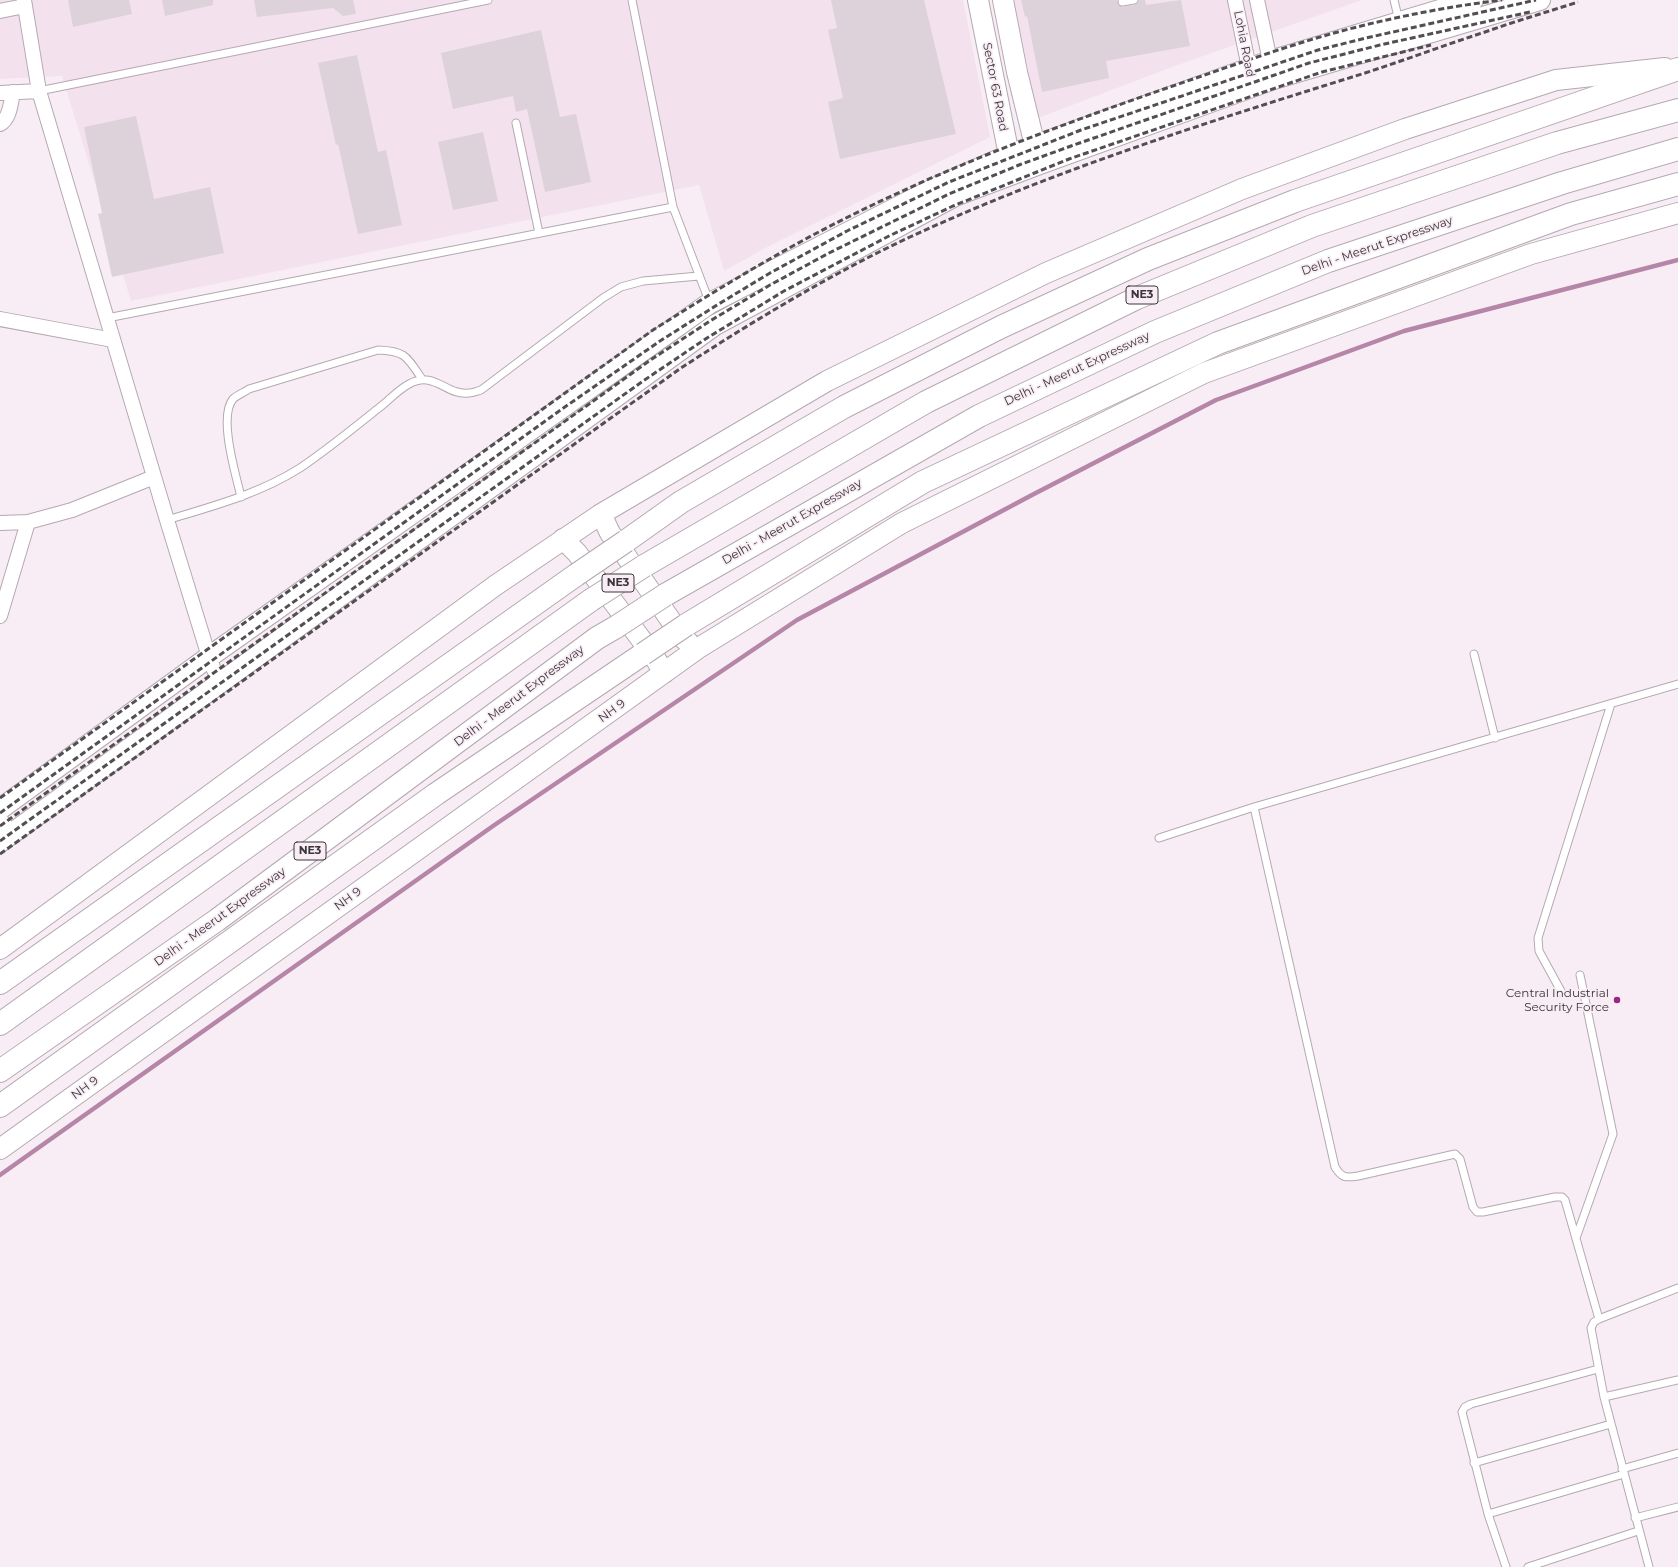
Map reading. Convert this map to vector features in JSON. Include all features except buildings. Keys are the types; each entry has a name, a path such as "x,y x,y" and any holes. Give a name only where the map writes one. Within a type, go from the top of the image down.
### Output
{"highway":[{"path":"0,983 681,502 844,407 1001,327 1148,260 1295,201 1678,68"},
{"name":"NE3","path":"0,1024 591,600 644,566 926,402 1137,298 1312,226 1557,143 1678,110"},
{"name":"Delhi - Meerut Expressway","path":"0,1071 217,920 597,638 665,595 980,416 1155,332 1328,261 1562,183 1678,149"},
{"path":"0,1106 436,794 643,654 686,625 923,482 1218,343 1571,214 1678,184"}],"street":[{"name":"Sector 63 Road","path":"978,0 1014,174"},
{"name":"Sector 63 Road","path":"1003,0 1017,72 1037,155"},
{"name":"Lohia Road","path":"1235,0 1251,78"},
{"name":"Lohia Road","path":"1257,0 1272,70"},
{"path":"4,831 219,683 713,314 955,196 1014,174 1037,155 1251,78 1399,22 1473,0"},
{"path":"1272,70 1540,0"},
{"path":"0,10 24,3 39,91 167,520 209,657 219,683"},
{"path":"0,949 496,585 601,514 827,381 1046,273 1242,189 1405,129 1556,80 1678,68"},
{"path":"993,77 1017,72"},
{"path":"0,124 3,123 8,114 6,93 39,91"},
{"path":"0,809 209,657 713,314 941,185 1009,155 1037,155"},
{"name":"NH 9","path":"0,1149 697,649 902,523 1204,373 1531,254 1678,213"},
{"path":"0,319 113,340"},
{"path":"0,523 28,522 72,510 154,477"},
{"path":"601,514 610,533 683,638 697,649"},
{"path":"0,616 28,522"},
{"path":"563,539 577,553 655,658 664,673"}],"lane":[{"path":"39,91 488,0"},
{"path":"632,0 673,207 713,314"},
{"path":"1122,2 1134,0"},
{"path":"1394,0 1399,22"},
{"path":"516,123 539,233"},
{"path":"107,318 673,207"},
{"path":"167,520 241,497 274,484 301,467 380,408 408,384 422,379 436,381 455,391 468,393 481,390 602,298 621,287 643,281 699,276"},
{"path":"241,497 228,437 226,417 233,399 249,389 378,350 396,351 408,358 422,379"},
{"path":"1474,654 1495,738"},
{"path":"1159,838 1254,807 1678,684"},
{"path":"1562,993 1539,952 1538,938 1611,704"},
{"path":"1254,807 1335,1167 1340,1175 1348,1178 1455,1154 1460,1159 1473,1207 1477,1212 1562,1197 1565,1200 1599,1319"},
{"path":"1576,1238 1613,1134 1580,975"},
{"path":"1648,1567 1610,1424 1591,1328 1594,1322 1599,1319 1678,1288"},
{"path":"1506,1567 1488,1514 1462,1412 1465,1407 1598,1369"},
{"path":"1604,1397 1678,1380"},
{"path":"1474,1463 1610,1424"},
{"path":"1488,1514 1623,1472 1678,1453"},
{"path":"1635,1518 1678,1507"},
{"path":"1528,1567 1638,1531"}],"shaded area":[{"path":"0,0 963,0 990,137 771,245 724,271 699,185 131,301 62,76 0,79"},
{"path":"1014,0 1362,0 1175,66 1038,118"}],"waterway":[{"path":"0,1175 493,826 797,620 1032,495 1216,400 1404,331 1678,260"}],"railway":[{"path":"0,798 653,330 747,272 819,232 883,200 962,165 1123,103 1249,60 1313,39 1375,22 1459,6 1502,0"},
{"path":"0,813 562,409 660,341 770,273 847,231 949,182 1081,130 1318,50 1536,0"},
{"path":"0,854 681,368 765,315 851,266 965,212 1078,168 1192,128 1365,73 1508,24 1578,2"},
{"path":"0,826 649,361 710,321 770,285 829,253 949,194 1019,165 1309,63 1380,45 1530,12"},
{"path":"0,841 643,381 707,338 784,291 889,236 953,206 1069,159 1322,72 1431,45"}],"place":[{"name":"Central Industrial Security Force","path":"1617,1000"}]}
